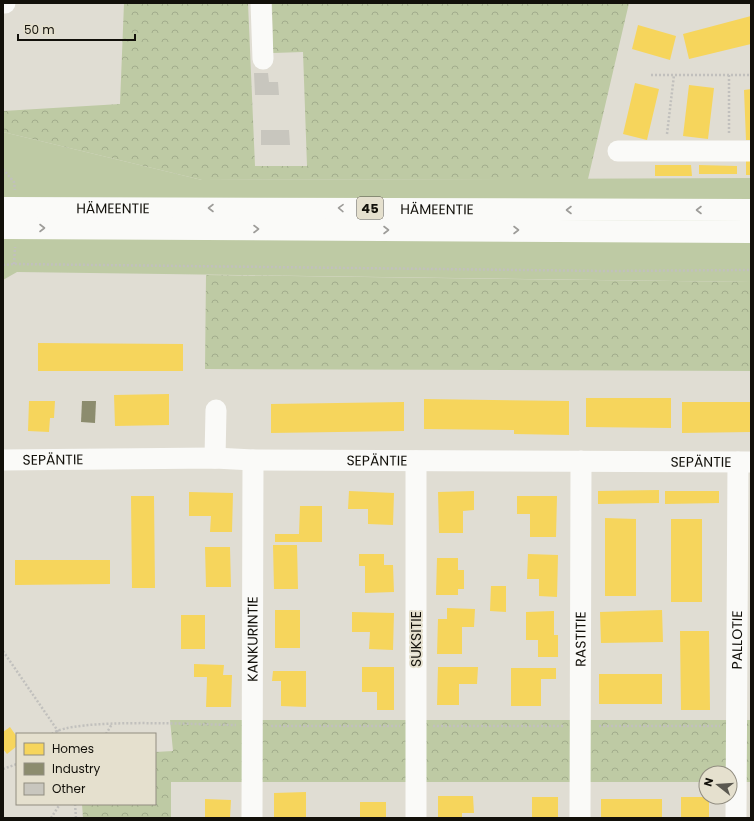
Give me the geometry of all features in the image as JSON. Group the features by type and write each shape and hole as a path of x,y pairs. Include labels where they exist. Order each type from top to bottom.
{"main road":[{"name":"HÄMEENTIE","path":"9,201 751,210"},
{"name":"HÄMEENTIE","path":"9,235 751,232"}],"street":[{"path":"261,3 263,59"},
{"path":"618,151 751,151"},
{"path":"215,458 216,410"},
{"name":"SEPÄNTIE","path":"3,460 215,458 253,460 745,462"},
{"name":"KANKURINTIE","path":"252,818 253,460"},
{"name":"SUKSITIE","path":"416,461 416,818"},
{"name":"RASTITIE","path":"580,818 581,461"},
{"name":"PALLOTIE","path":"736,818 737,726 745,462"}],"path":[{"path":"651,75 751,75"},
{"path":"666,151 674,75"},
{"path":"729,75 729,151"},
{"path":"3,169 14,182 9,201"},
{"path":"9,235 14,264"},
{"path":"3,265 751,270"},
{"path":"3,651 60,733"},
{"path":"53,733 58,729 90,724 253,726 737,726"},
{"path":"107,733 113,724"},
{"path":"3,769 16,764"},
{"path":"51,818 59,805"},
{"path":"75,805 76,818"}],"green space":[{"path":"124,3 248,3 255,166 307,166 303,52 273,53 272,3 629,3 588,179 202,180 3,132 3,111 120,104"},
{"path":"3,132 202,180 751,178 751,282 17,272 3,280"},
{"path":"206,275 751,282 751,371 205,369"},
{"path":"170,720 751,720 751,782 738,782 738,765 698,765 698,782 171,782 171,818 83,818 82,805 156,805 156,752 173,751"}],"building: Homes":[{"path":"751,16 751,44 689,59 683,34"},
{"path":"638,25 676,36 670,60 632,49"},
{"path":"635,83 659,89 647,140 623,134"},
{"path":"689,85 714,88 708,139 683,136"},
{"path":"751,89 751,140 746,140 744,90"},
{"path":"746,160 751,160 751,175 746,175"},
{"path":"655,165 691,165 692,176 655,176"},
{"path":"699,165 737,166 737,174 699,174"},
{"path":"38,343 183,344 183,371 38,371"},
{"path":"169,394 169,425 115,426 114,395"},
{"path":"586,398 671,398 671,428 586,427"},
{"path":"424,399 569,401 569,435 514,434 514,430 424,429"},
{"path":"29,401 55,401 54,418 50,418 49,432 28,431"},
{"path":"404,402 404,431 271,433 271,404"},
{"path":"682,402 751,402 751,432 682,433"},
{"path":"659,490 659,503 598,504 598,491"},
{"path":"349,491 394,493 393,525 368,524 368,509 348,509"},
{"path":"474,491 474,510 463,511 463,533 439,533 438,492"},
{"path":"665,491 719,491 719,503 665,504"},
{"path":"189,492 233,493 232,532 210,532 211,516 189,516"},
{"path":"131,496 154,496 155,588 132,588"},
{"path":"517,496 557,496 556,537 530,537 530,514 517,514"},
{"path":"300,506 322,506 322,542 275,542 275,534 299,534"},
{"path":"605,518 636,519 636,596 605,596"},
{"path":"671,519 702,519 702,602 671,602"},
{"path":"273,545 297,545 298,589 274,589"},
{"path":"205,547 230,547 231,587 206,587"},
{"path":"359,554 384,554 384,565 393,565 394,592 365,593 365,566 359,566"},
{"path":"528,554 558,555 557,597 539,596 539,579 527,579"},
{"path":"437,558 458,558 458,570 464,570 464,589 458,589 458,595 436,595"},
{"path":"15,560 110,560 110,584 15,585"},
{"path":"491,586 506,586 506,612 490,611"},
{"path":"447,608 475,609 474,627 462,627 462,654 437,654 438,619 447,619"},
{"path":"275,610 300,610 300,648 275,648"},
{"path":"662,610 663,642 601,643 600,612"},
{"path":"554,611 554,635 558,635 558,657 538,657 538,640 526,640 526,612"},
{"path":"352,612 394,613 393,650 369,649 370,632 352,632"},
{"path":"181,615 205,615 205,649 181,649"},
{"path":"680,631 709,631 710,710 681,710"},
{"path":"194,664 224,665 223,675 232,675 231,707 206,707 207,677 194,677"},
{"path":"362,667 394,667 394,710 377,710 377,692 362,692"},
{"path":"438,667 478,667 477,684 459,684 459,705 437,705"},
{"path":"511,668 556,668 556,679 541,679 541,706 511,706"},
{"path":"273,671 306,671 306,707 281,706 281,681 272,681"},
{"path":"599,674 662,674 662,704 599,704"},
{"path":"10,727 16,736 16,747 7,754 3,749 3,732"},
{"path":"306,792 306,818 274,818 274,793"},
{"path":"438,796 473,796 474,813 462,813 462,818 438,818"},
{"path":"532,797 558,797 558,818 532,818"},
{"path":"681,797 698,797 698,805 709,805 709,818 681,818"},
{"path":"205,799 231,800 230,818 205,818"},
{"path":"601,799 662,799 662,818 601,818"},
{"path":"360,802 386,802 386,818 360,818"}],"building: Industry":[{"path":"82,401 96,401 95,423 81,422"}],"building: Other":[{"path":"254,73 268,73 269,82 278,82 279,95 255,95"},
{"path":"261,130 289,130 290,145 261,145"}]}
